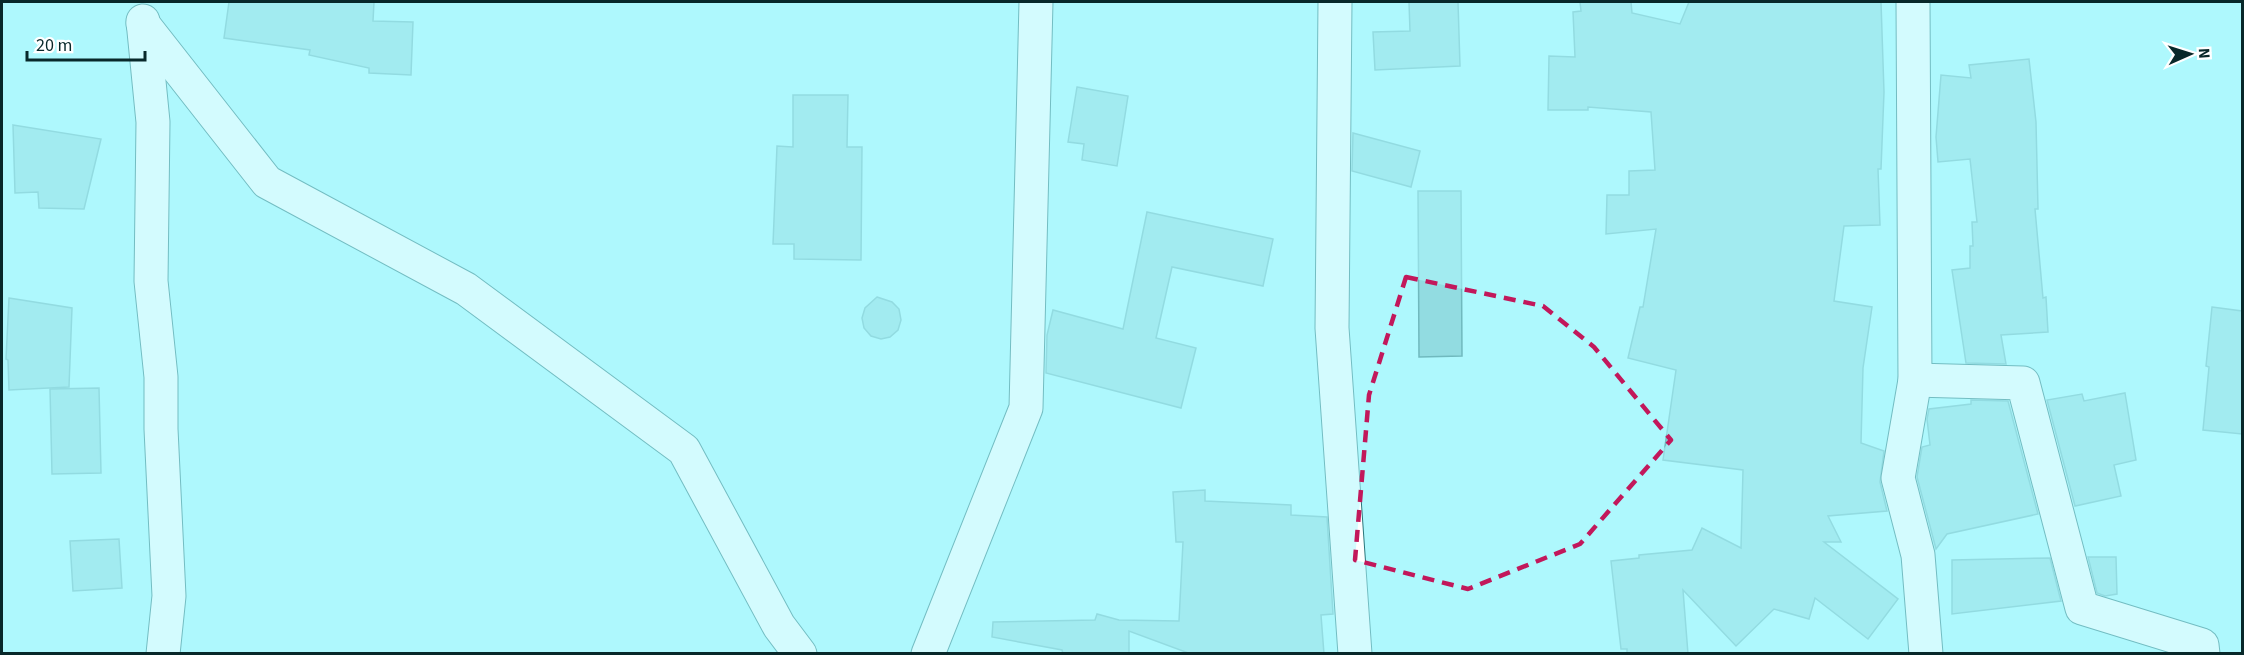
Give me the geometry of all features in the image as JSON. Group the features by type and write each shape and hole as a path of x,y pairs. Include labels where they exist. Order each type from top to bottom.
{"street":[{"path":"928,654 1026,408 1036,2"},
{"path":"1335,2 1332,328 1355,654"},
{"path":"1913,2 1915,380 1898,478 1918,555 1926,654"},
{"path":"143,13 153,122 151,281 161,377 161,429 169,596 163,654"},
{"path":"143,13 267,182 466,289 684,450 779,626 800,654"},
{"path":"1915,380 2023,383 2082,608 2202,645 2203,654"}],"highlighted area":[{"path":"1406,277 1543,306 1594,347 1671,440 1580,544 1468,589 1355,560 1369,395"}],"building":[{"path":"229,2 374,2 373,21 413,22 411,75 369,73 369,68 309,55 310,50 224,38"},
{"path":"1409,2 1458,2 1460,66 1375,70 1373,32 1410,31"},
{"path":"1580,2 1631,2 1632,13 1680,24 1689,2 1881,2 1884,92 1881,169 1878,169 1880,225 1844,226 1834,301 1872,307 1863,368 1861,443 1884,451 1880,482 1887,511 1828,516 1841,542 1824,542 1898,599 1868,639 1815,598 1809,619 1774,609 1736,646 1683,590 1688,654 1627,654 1627,649 1621,649 1611,561 1639,558 1639,555 1692,550 1702,528 1741,548 1743,470 1663,460 1676,370 1628,358 1640,307 1643,307 1656,229 1606,234 1607,195 1629,195 1629,171 1655,170 1651,112 1588,107 1588,110 1548,110 1549,56 1575,57 1573,12 1581,11"},
{"path":"2029,59 2036,122 2038,209 2035,209 2048,332 2001,335 2006,364 1966,363 1952,270 1970,268 1970,246 1973,246 1972,222 1977,222 1970,159 1938,162 1936,137 1941,75 1971,78 1969,65"},
{"path":"1077,87 1128,96 1117,166 1082,160 1084,144 1068,142"},
{"path":"793,95 848,95 847,147 862,147 861,260 794,259 794,244 773,244 777,146 793,147"},
{"path":"13,125 101,139 84,209 39,208 38,192 15,193"},
{"path":"1353,133 1420,151 1411,187 1352,171"},
{"path":"1418,191 1461,191 1462,356 1419,357"},
{"path":"1147,212 1273,239 1263,286 1172,267 1156,338 1196,348 1181,408 1046,373 1047,335 1053,310 1123,329"},
{"path":"877,297 892,302 899,309 901,320 898,330 890,337 881,339 871,336 864,328 862,318 865,308"},
{"path":"9,298 72,308 69,387 9,390 8,360 6,359"},
{"path":"2212,307 2242,311 2242,434 2203,430"},
{"path":"99,388 101,473 52,474 50,389"},
{"path":"2125,393 2136,460 2114,465 2121,496 2075,506 2047,400 2082,394 2084,401"},
{"path":"1971,400 2008,401 2038,514 1947,534 1936,549 1917,477 1922,447 1930,445 1927,419 1929,409 1971,404"},
{"path":"1205,490 1205,501 1291,505 1291,515 1327,517 1333,614 1321,615 1324,654 1191,654 1129,631 1129,654 1063,654 1062,650 992,637 993,622 1095,620 1097,614 1119,620 1179,621 1183,542 1176,542 1173,492"},
{"path":"119,539 122,588 73,591 70,541"},
{"path":"2088,557 2116,557 2117,594 2105,596 2097,593"},
{"path":"2050,558 2061,601 1952,614 1952,560"}]}
